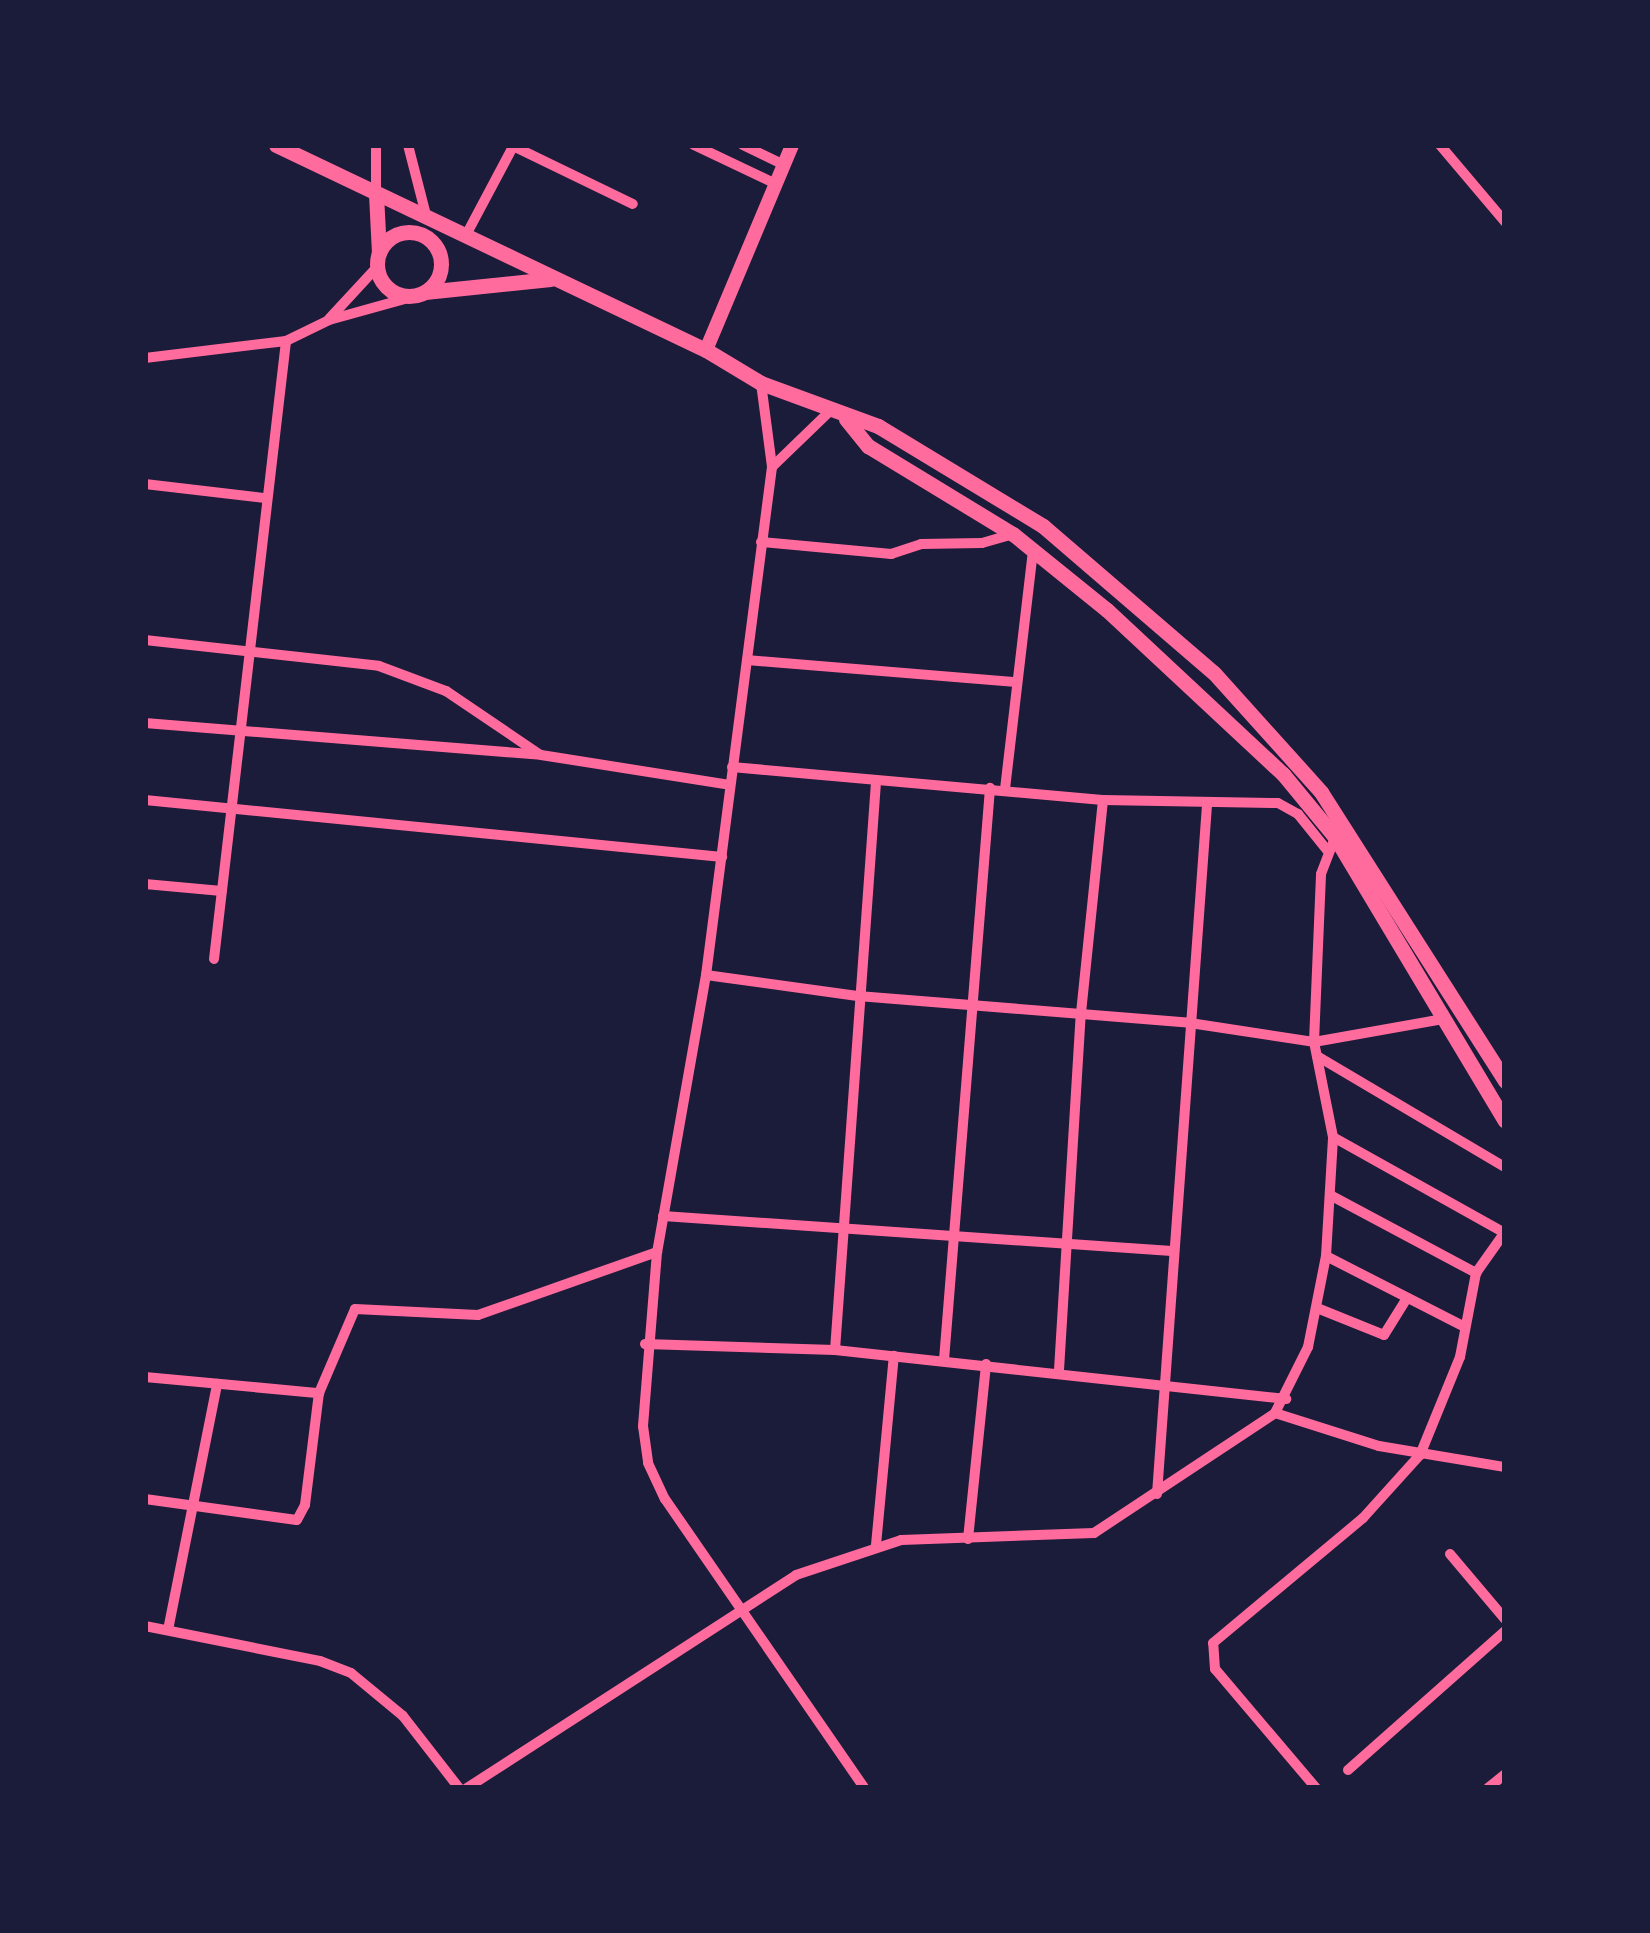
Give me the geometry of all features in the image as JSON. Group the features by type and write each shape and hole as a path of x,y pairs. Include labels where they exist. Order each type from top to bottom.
{"main road":[{"path":"276,145 706,350 762,383 846,419 878,426 1014,505 1172,635 1268,731 1339,816 1505,1081"},
{"path":"706,350 792,145"},
{"path":"376,194 378,260 386,286 420,294 550,278"},
{"path":"378,260 404,232 428,220"},
{"path":"420,294 439,275 428,220"},
{"path":"404,232 434,244"},
{"path":"846,419 868,446 1032,549 1158,655 1283,774 1505,1121"},
{"path":"1158,655 1172,635"}],"street":[{"path":"376,145 376,194"},
{"path":"408,145 428,220"},
{"path":"465,238 513,145 632,204"},
{"path":"694,145 774,183"},
{"path":"743,145 782,164"},
{"path":"1440,145 1505,222"},
{"path":"329,320 378,260"},
{"path":"145,358 286,341 329,320 420,294"},
{"path":"214,959 247,648 286,341"},
{"path":"762,383 772,467 706,975 657,1252 641,1395 648,1464 664,1499 864,1788"},
{"path":"772,467 829,412"},
{"path":"145,484 265,498"},
{"path":"761,542 891,554 922,544 982,543 1013,534"},
{"path":"1005,789 1013,682 1032,549"},
{"path":"145,640 352,660 428,684 540,755"},
{"path":"747,660 1013,682"},
{"path":"145,723 540,755 730,785"},
{"path":"466,1788 796,1575 876,1545 1077,1538 1157,1494 1276,1413 1286,1399 1316,1308 1326,1256 1332,1137 1314,1042 1331,844 1285,804 1103,800 732,766"},
{"path":"835,1350 876,782"},
{"path":"944,1360 990,788"},
{"path":"145,800 722,857"},
{"path":"1059,1370 1082,1013 1103,800"},
{"path":"1157,1494 1207,805"},
{"path":"145,884 222,891"},
{"path":"706,975 858,996 1190,1022 1314,1042 1443,1019"},
{"path":"1317,1056 1505,1167"},
{"path":"1316,1788 1215,1669 1214,1643 1363,1518 1420,1455 1448,1396 1476,1273 1505,1232 1332,1137"},
{"path":"1330,1195 1476,1273"},
{"path":"663,1216 1172,1251"},
{"path":"145,1498 297,1520 319,1394 355,1309 478,1315 657,1252"},
{"path":"1326,1256 1465,1326"},
{"path":"1316,1308 1384,1335 1407,1298"},
{"path":"645,1344 835,1350 1059,1370 1286,1399"},
{"path":"876,1545 894,1356"},
{"path":"968,1539 986,1364"},
{"path":"145,1377 319,1394"},
{"path":"168,1630 217,1384"},
{"path":"1276,1413 1420,1455 1505,1467"},
{"path":"1450,1554 1505,1620"},
{"path":"145,1626 351,1673 403,1716 458,1788"},
{"path":"1348,1770 1505,1631"},
{"path":"1488,1788 1505,1774"}]}
